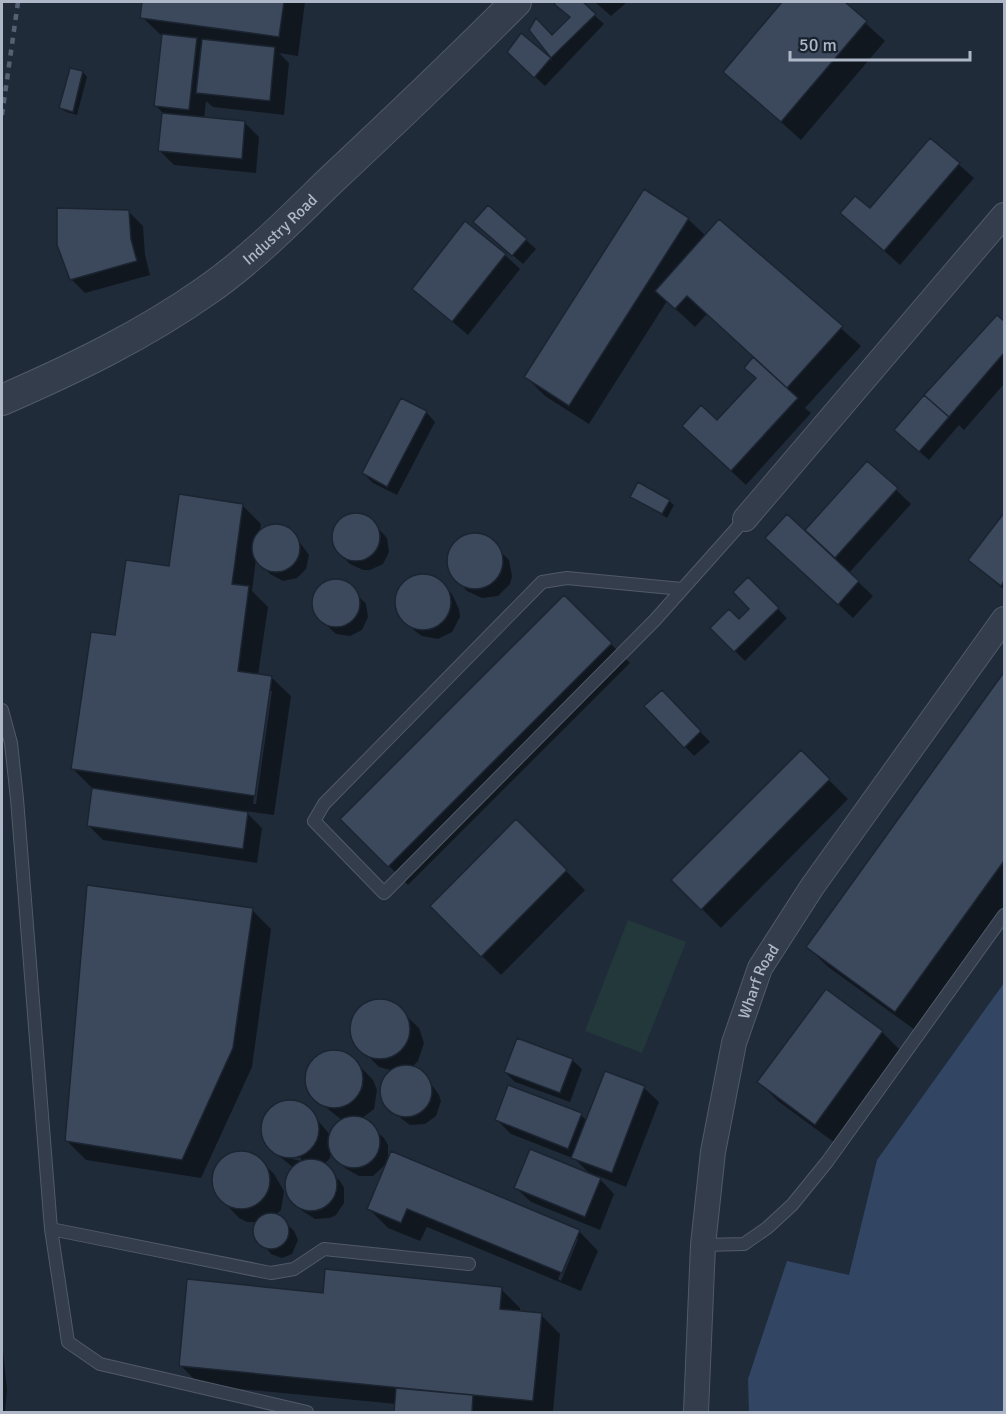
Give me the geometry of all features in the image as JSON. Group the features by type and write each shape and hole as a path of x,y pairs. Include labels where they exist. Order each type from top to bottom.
{"street":[{"name":"Industry Road","path":"2,400 95,358 159,322 208,290 262,246 441,77 516,2"},
{"path":"745,519 1005,215"},
{"name":"Wharf Road","path":"696,1413 703,1245 713,1152 734,1043 760,968 812,887 1005,619"}],"lane":[{"path":"682,589 567,578 542,582 324,804 314,821 384,893 614,662 682,589 745,519"},
{"path":"2,710 11,743 23,855 51,1229 68,1342 100,1364 308,1413"},
{"path":"703,1245 744,1244 767,1228 792,1205 827,1162 1005,915"},
{"path":"51,1229 271,1273 294,1269 324,1249 469,1264"}],"green space":[{"path":"628,920 686,942 642,1053 585,1031"}],"water":[{"path":"1004,983 1004,1412 749,1412 748,1379 787,1261 849,1275 877,1160"}],"building":[{"path":"142,2 284,2 279,37 140,18"},
{"path":"556,2 583,2 596,14 551,58 529,30 536,18 552,35 570,17 554,4"},
{"path":"782,2 845,2 867,21 781,122 723,72"},
{"path":"521,33 551,58 534,78 507,52"},
{"path":"162,34 197,38 189,110 154,106"},
{"path":"202,39 275,47 270,101 196,93"},
{"path":"70,68 83,71 73,112 59,108"},
{"path":"162,113 245,121 242,159 158,151"},
{"path":"930,138 960,163 884,251 840,213 855,196 870,208"},
{"path":"644,189 689,218 569,406 524,377"},
{"path":"488,205 527,239 512,256 473,222"},
{"path":"57,208 129,210 131,239 137,261 70,280 57,245"},
{"path":"719,219 843,326 787,388 687,296 675,309 655,291"},
{"path":"465,221 506,254 452,322 412,289"},
{"path":"997,315 1004,321 1004,353 949,417 924,395"},
{"path":"753,357 798,398 731,471 682,426 701,405 717,420 756,378 744,368"},
{"path":"924,395 949,417 919,452 894,430"},
{"path":"401,398 427,411 387,487 362,473"},
{"path":"867,461 898,488 835,558 805,530"},
{"path":"638,482 670,500 662,514 630,497"},
{"path":"179,494 243,504 232,584 249,586 238,671 272,676 255,796 71,769 91,632 115,635 126,560 169,566"},
{"path":"351,513 361,513 373,520 380,532 380,542 373,554 361,561 351,561 336,550 332,542 332,532 343,517"},
{"path":"1004,513 1004,581 1001,586 968,560"},
{"path":"787,514 859,581 838,605 765,538"},
{"path":"271,524 281,524 293,531 300,543 300,553 293,565 281,572 271,572 256,561 252,553 252,543 263,528"},
{"path":"475,533 486,535 495,541 501,550 503,561 501,572 495,581 486,587 475,589 464,587 455,581 449,572 447,561 449,550 455,541 464,535"},
{"path":"423,574 434,576 443,582 449,591 451,602 449,613 443,622 434,628 423,630 412,628 403,622 397,613 395,602 397,591 403,582 412,576"},
{"path":"748,577 779,608 734,652 710,628 729,609 739,619 749,609 733,592"},
{"path":"331,579 341,579 353,586 360,598 360,608 353,620 341,627 331,627 316,616 312,608 312,598 323,583"},
{"path":"564,595 612,643 388,867 340,819"},
{"path":"1004,672 1004,861 895,1012 806,947"},
{"path":"662,690 701,731 684,748 644,706"},
{"path":"801,750 830,779 701,910 671,880"},
{"path":"92,788 248,812 243,849 87,826"},
{"path":"516,819 567,870 481,957 430,906"},
{"path":"87,885 253,908 233,1048 182,1160 65,1141"},
{"path":"826,989 883,1031 815,1125 757,1082"},
{"path":"380,999 401,1008 410,1029 401,1050 380,1059 359,1050 350,1029 359,1008"},
{"path":"517,1038 573,1059 560,1093 504,1072"},
{"path":"334,1050 345,1052 358,1063 363,1079 361,1090 350,1103 334,1108 323,1106 310,1095 305,1079 307,1068 318,1055"},
{"path":"406,1065 416,1067 424,1073 430,1081 432,1091 430,1101 424,1109 416,1115 406,1117 396,1115 388,1109 382,1101 380,1091 382,1081 388,1073 396,1067"},
{"path":"605,1071 645,1086 612,1173 571,1158"},
{"path":"508,1085 582,1113 568,1149 495,1120"},
{"path":"284,1100 296,1100 311,1108 319,1123 319,1135 311,1150 296,1158 284,1158 269,1150 261,1135 261,1123 269,1108"},
{"path":"354,1116 364,1118 372,1124 378,1132 380,1142 378,1152 372,1160 364,1166 354,1168 344,1166 336,1160 330,1152 328,1142 330,1132 336,1124 344,1118"},
{"path":"530,1149 601,1178 585,1217 514,1188"},
{"path":"235,1151 247,1151 262,1159 270,1174 270,1186 262,1201 247,1209 235,1209 220,1201 212,1186 212,1174 220,1159"},
{"path":"391,1151 580,1230 562,1273 407,1209 401,1223 367,1209"},
{"path":"311,1159 321,1161 329,1167 335,1175 337,1185 335,1195 329,1203 321,1209 311,1211 301,1209 293,1203 287,1195 285,1185 287,1175 293,1167 301,1161"},
{"path":"271,1213 284,1218 289,1231 284,1244 271,1249 258,1244 253,1231 258,1218"},
{"path":"325,1269 502,1287 500,1309 542,1313 533,1401 179,1366 187,1279 323,1293"},
{"path":"396,1388 473,1395 472,1412 394,1412"}],"railway":[{"path":"2,115 18,2"}]}
